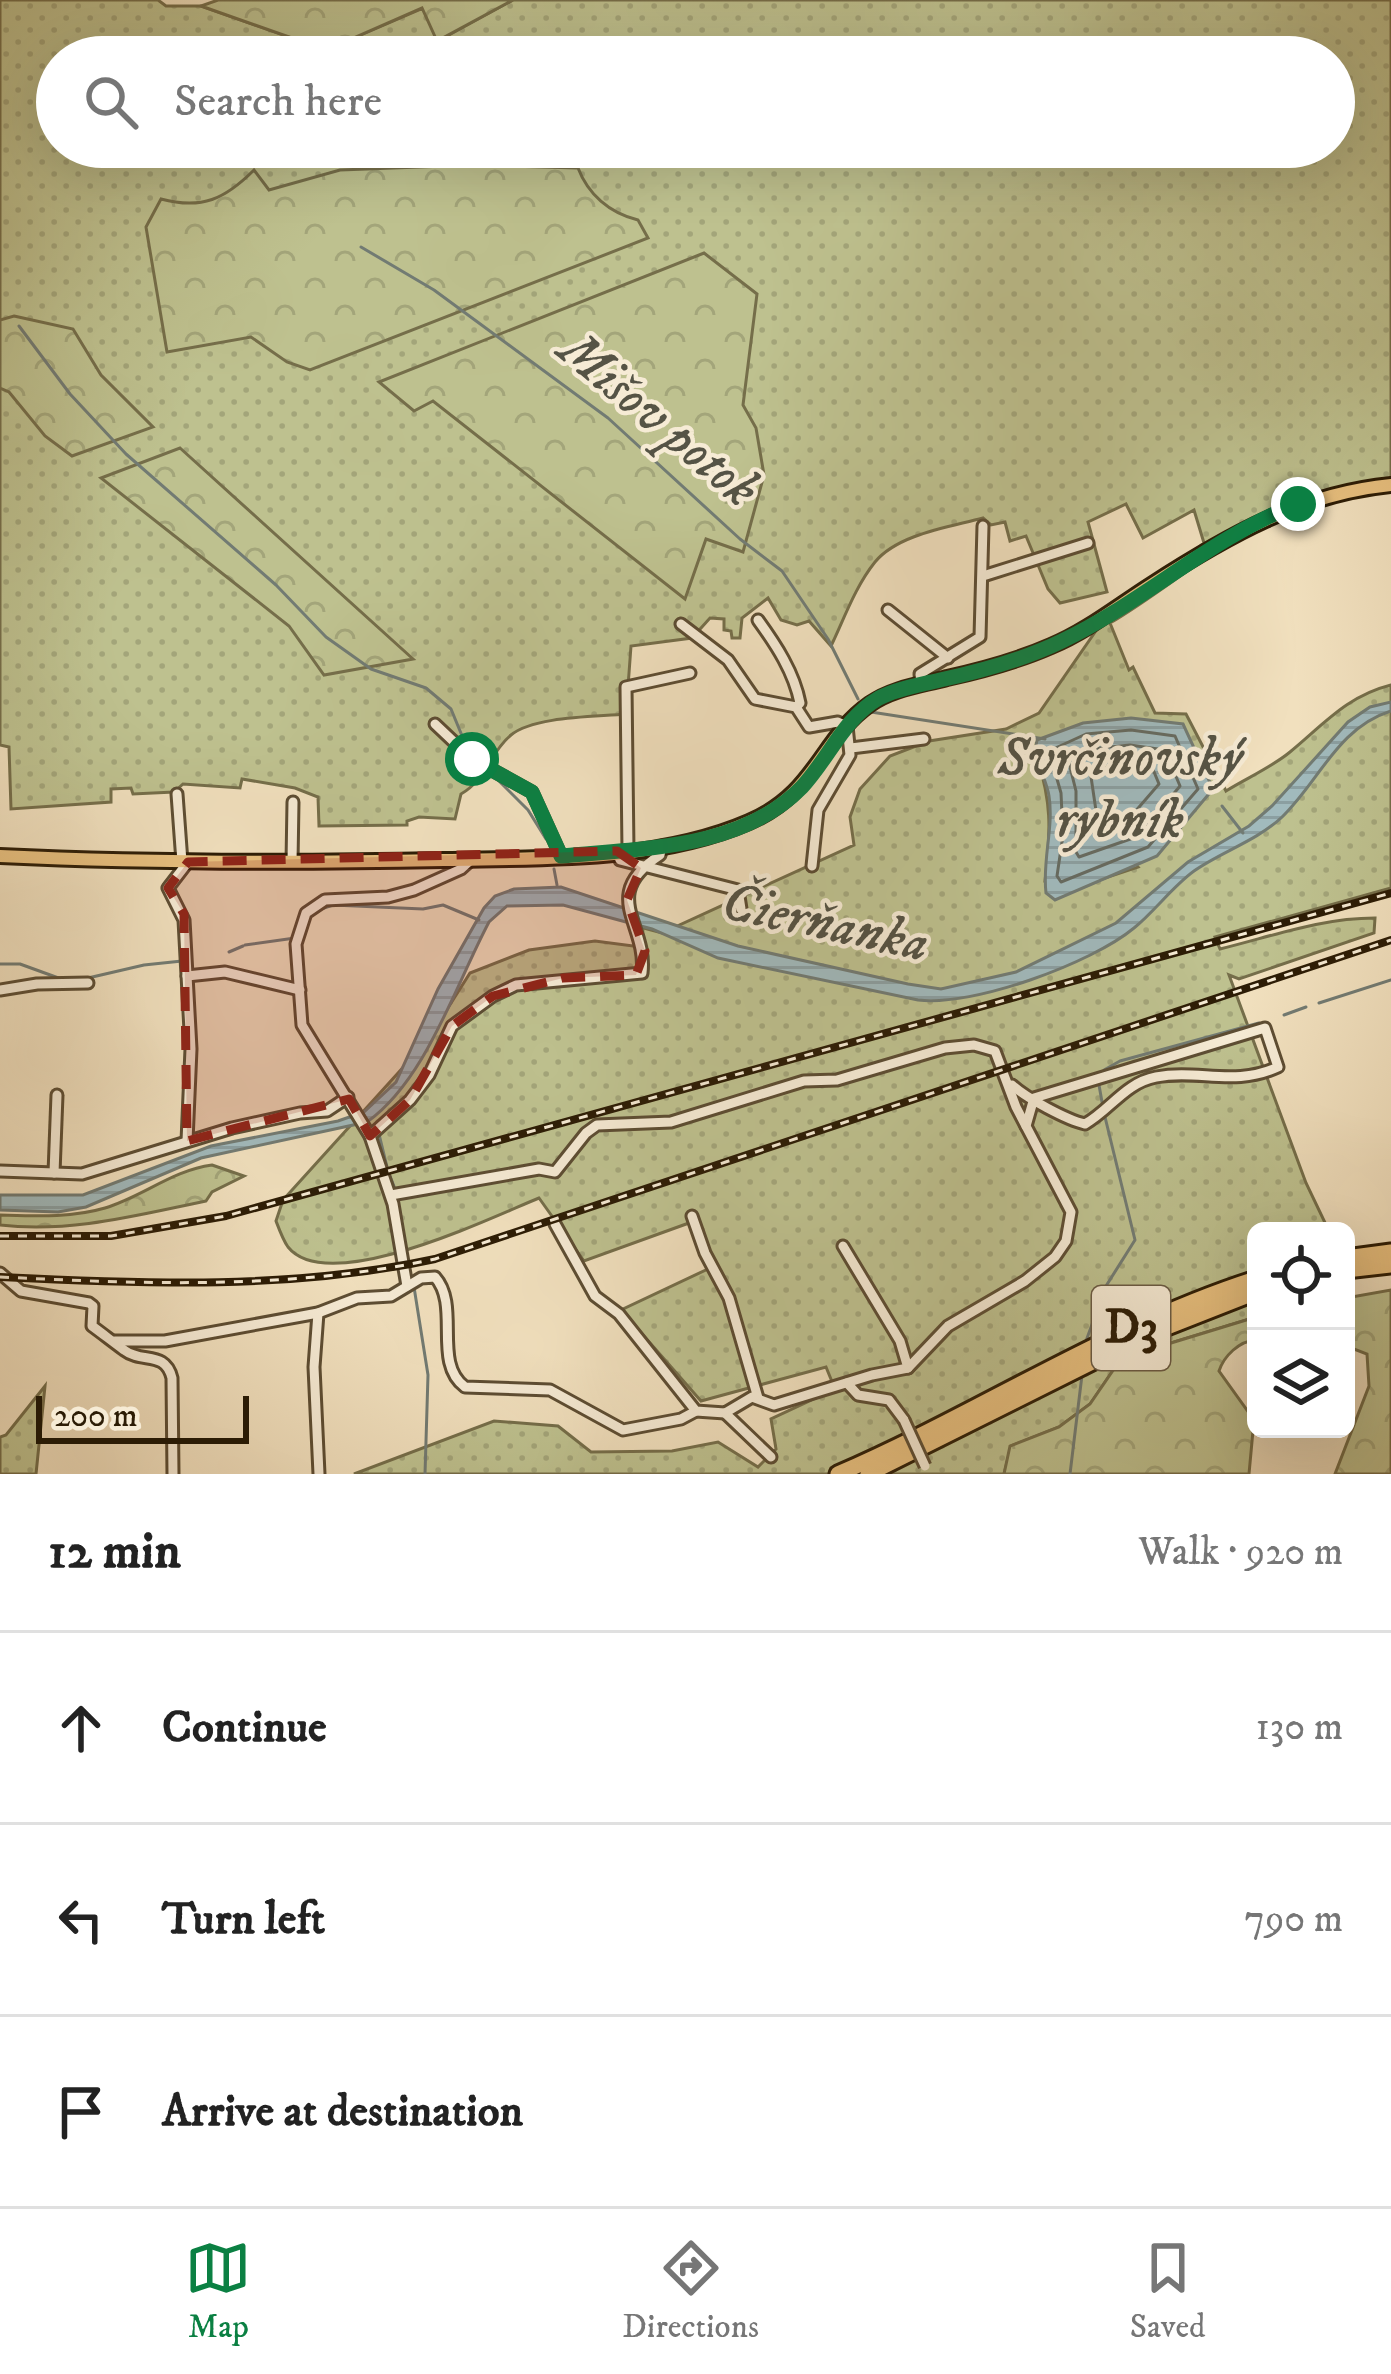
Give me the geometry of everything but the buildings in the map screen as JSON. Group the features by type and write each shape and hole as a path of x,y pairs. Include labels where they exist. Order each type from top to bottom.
{"highway":[{"path":"1355,1257 1391,1252"},
{"path":"1355,1269 1391,1265"},
{"name":"D3","path":"868,1474 1138,1324 1247,1282"},
{"name":"D3","path":"838,1474 1144,1336 1247,1296"}],"main road":[{"path":"0,856 185,862 471,860 622,851 724,832 779,806 810,777 847,726 880,698 1010,662 1061,642 1231,535 1288,508 1391,484"}],"street":[{"path":"920,685 920,674 980,637 983,526"},
{"path":"982,576 1088,542"},
{"path":"888,610 949,658"},
{"path":"758,620 779,650 797,690 800,703 796,707"},
{"path":"681,624 728,660 755,699 796,707 809,728 838,722 847,726 851,748 818,810 812,866"},
{"path":"690,673 626,687 620,860 738,890 741,909"},
{"path":"435,724 472,759 532,792 561,856"},
{"path":"851,748 924,739"},
{"path":"177,794 185,862 167,888 184,920 191,1048 187,1141"},
{"path":"292,862 293,802"},
{"path":"370,1136 410,1100 429,1075 452,1026 473,1010 516,985 642,973 645,951 635,936 627,900 641,868 660,855 662,846"},
{"path":"407,1286 391,1195 370,1136 302,1025 296,944 305,913 314,907 339,897 388,897 414,890 471,860"},
{"path":"187,976 225,972 300,990"},
{"path":"0,989 88,983"},
{"path":"1009,1082 1024,1095 1085,1124 1137,1083 1177,1075 1234,1080 1278,1067 1278,1059 1265,1028 1034,1098"},
{"path":"115,1341 165,1341 318,1313 357,1298 392,1296 429,1277 441,1283 450,1362 455,1379 465,1387 550,1390 623,1430 681,1419 696,1411 725,1413 752,1397 774,1405 908,1368 948,1326 1025,1281 1055,1257 1066,1241 1071,1212 1026,1126 1000,1058 989,1047 945,1048 837,1080 804,1081 671,1122 597,1125 555,1172 539,1169 391,1195"},
{"path":"54,1173 57,1095"},
{"path":"1026,1126 1034,1098"},
{"path":"0,1171 82,1174 273,1118 327,1111 349,1100"},
{"path":"692,1216 729,1298 758,1398"},
{"path":"555,1224 595,1296 620,1314 696,1411"},
{"path":"843,1246 900,1341 908,1368"},
{"path":"0,1273 21,1291 89,1303 92,1326 125,1351 162,1360 170,1370 173,1474"},
{"path":"318,1313 314,1367 319,1474"},
{"path":"847,1383 857,1395 889,1400 904,1420 927,1470"},
{"path":"725,1413 771,1457"}],"highlighted area":[{"path":"617,851 641,868 627,900 645,951 636,975 563,978 493,996 452,1026 410,1100 370,1136 349,1099 187,1141 184,914 168,888 188,862"}],"green space":[{"path":"0,0 158,0 166,6 201,6 286,36 36,36 36,168 1355,168 1355,36 447,36 513,0 1391,0 1391,490 1309,505 1256,527 1110,623 1129,670 1133,667 1155,713 1186,714 1226,791 1283,757 1349,704 1391,685 1391,888 1215,937 1220,949 1316,924 1375,918 1374,933 1239,979 1229,975 1325,1222 1247,1222 1247,1320 1171,1343 1114,1369 1090,1404 1059,1427 1011,1446 1004,1474 354,1474 494,1421 558,1426 591,1452 672,1451 718,1442 758,1467 776,1449 771,1419 835,1389 826,1367 701,1401 621,1310 710,1268 689,1223 584,1261 539,1198 410,1249 337,1263 308,1260 288,1247 276,1221 283,1200 427,1041 470,973 529,950 595,941 633,946 642,942 636,926 662,933 854,845 850,817 860,789 890,756 929,741 1006,729 1039,713 1100,625 1204,543 1194,510 1143,538 1126,504 1088,522 1107,592 1060,603 1048,589 1026,536 1010,541 1005,522 991,525 983,518 925,533 885,552 862,582 831,646 809,621 797,625 781,620 768,598 742,618 740,638 724,630 724,619 710,618 692,638 631,646 626,714 550,721 511,735 461,794 455,819 419,817 407,825 319,826 318,797 242,779 240,788 183,784 174,792 133,794 131,788 111,789 111,802 11,809 9,747 0,745","holes":["1035,752 1138,867 1099,880 1045,881 1049,815"]},
{"path":"218,0 513,0 446,36 435,36 422,8 358,36 286,36 201,6"},
{"path":"423,8 436,36 358,36"},
{"path":"578,168 594,194 618,213 638,220 648,238 310,370 287,362 251,337 167,352 146,227 161,199 212,200 254,170 269,190 340,170"},
{"path":"704,253 757,294 743,405 756,428 764,475 743,552 706,539 685,599 433,401 414,411 379,382"},
{"path":"14,316 73,329 101,375 153,427 72,456 45,436 9,392 0,388 0,320"},
{"path":"180,448 413,659 324,675 289,626 101,478"},
{"path":"212,1165 244,1176 212,1192 206,1201 155,1212 79,1225 0,1225 0,1215 66,1215 105,1208 184,1172"},
{"path":"1391,1290 1391,1474 1335,1474 1349,1438 1355,1438 1355,1422 1369,1386 1367,1354 1355,1349 1355,1296"},
{"path":"1247,1320 1247,1342 1233,1350 1219,1371 1247,1410 1247,1438 1252,1438 1249,1474 1004,1474 1010,1446 1059,1427 1090,1404 1114,1369 1171,1343"},
{"path":"45,1386 36,1474 0,1474 0,1437"}],"water":[{"path":"1391,702 1391,711 1372,719 1342,743 1271,826 1194,871 1115,941 1031,980 969,997 918,1000 718,958 652,929 563,905 507,906 489,922 423,1057 388,1104 367,1122 201,1158 86,1207 58,1212 0,1210 0,1195 83,1195 211,1146 364,1112 396,1082 438,989 484,908 495,896 514,889 561,887 738,946 941,989 1016,972 1116,923 1188,862 1249,826 1348,722 1370,707"},
{"name":"Svrčinovský rybník","path":"1131,718 1183,724 1213,789 1157,856 1055,900 1046,893 1050,808 1036,754 1037,740 1083,723"}],"waterway":[{"name":"Mišov potok","path":"361,247 434,290 608,418 740,539 782,571 828,639 858,699"},
{"path":"19,326 70,394 126,454 276,585 326,637 371,669 426,688 451,709 465,743"},
{"name":"Mišov potok","path":"871,712 1045,739"},
{"path":"495,777 528,810 546,839"},
{"name":"Mišov potok","path":"1222,806 1243,833"},
{"path":"554,869 557,885"},
{"path":"318,910 333,905 423,909 443,905 479,920"},
{"path":"245,945 295,938"},
{"path":"229,952 243,946"},
{"path":"88,978 182,961"},
{"path":"0,964 20,964 64,980"},
{"path":"1319,1003 1391,980"},
{"path":"1284,1015 1306,1007"},
{"path":"1104,1070 1120,1061 1259,1023"},
{"path":"1099,1085 1102,1102"},
{"path":"1086,1341 1106,1286 1135,1240 1105,1117"},
{"path":"379,1134 387,1167"},
{"path":"390,1176 395,1189"},
{"path":"414,1287 428,1375 425,1474"},
{"path":"1070,1474 1082,1375"}],"railway":[{"path":"0,1236 111,1236 226,1216 1391,893"},
{"path":"0,1277 164,1283 273,1280 435,1259 1391,940"}],"route":[{"path":"472,759 532,792 561,856 662,846 724,832 768,813 795,793 852,719 875,700 1010,662 1061,642 1231,535 1298,504"}],"water label":[{"name":"Čierňanka","path":"825,924"}]}
